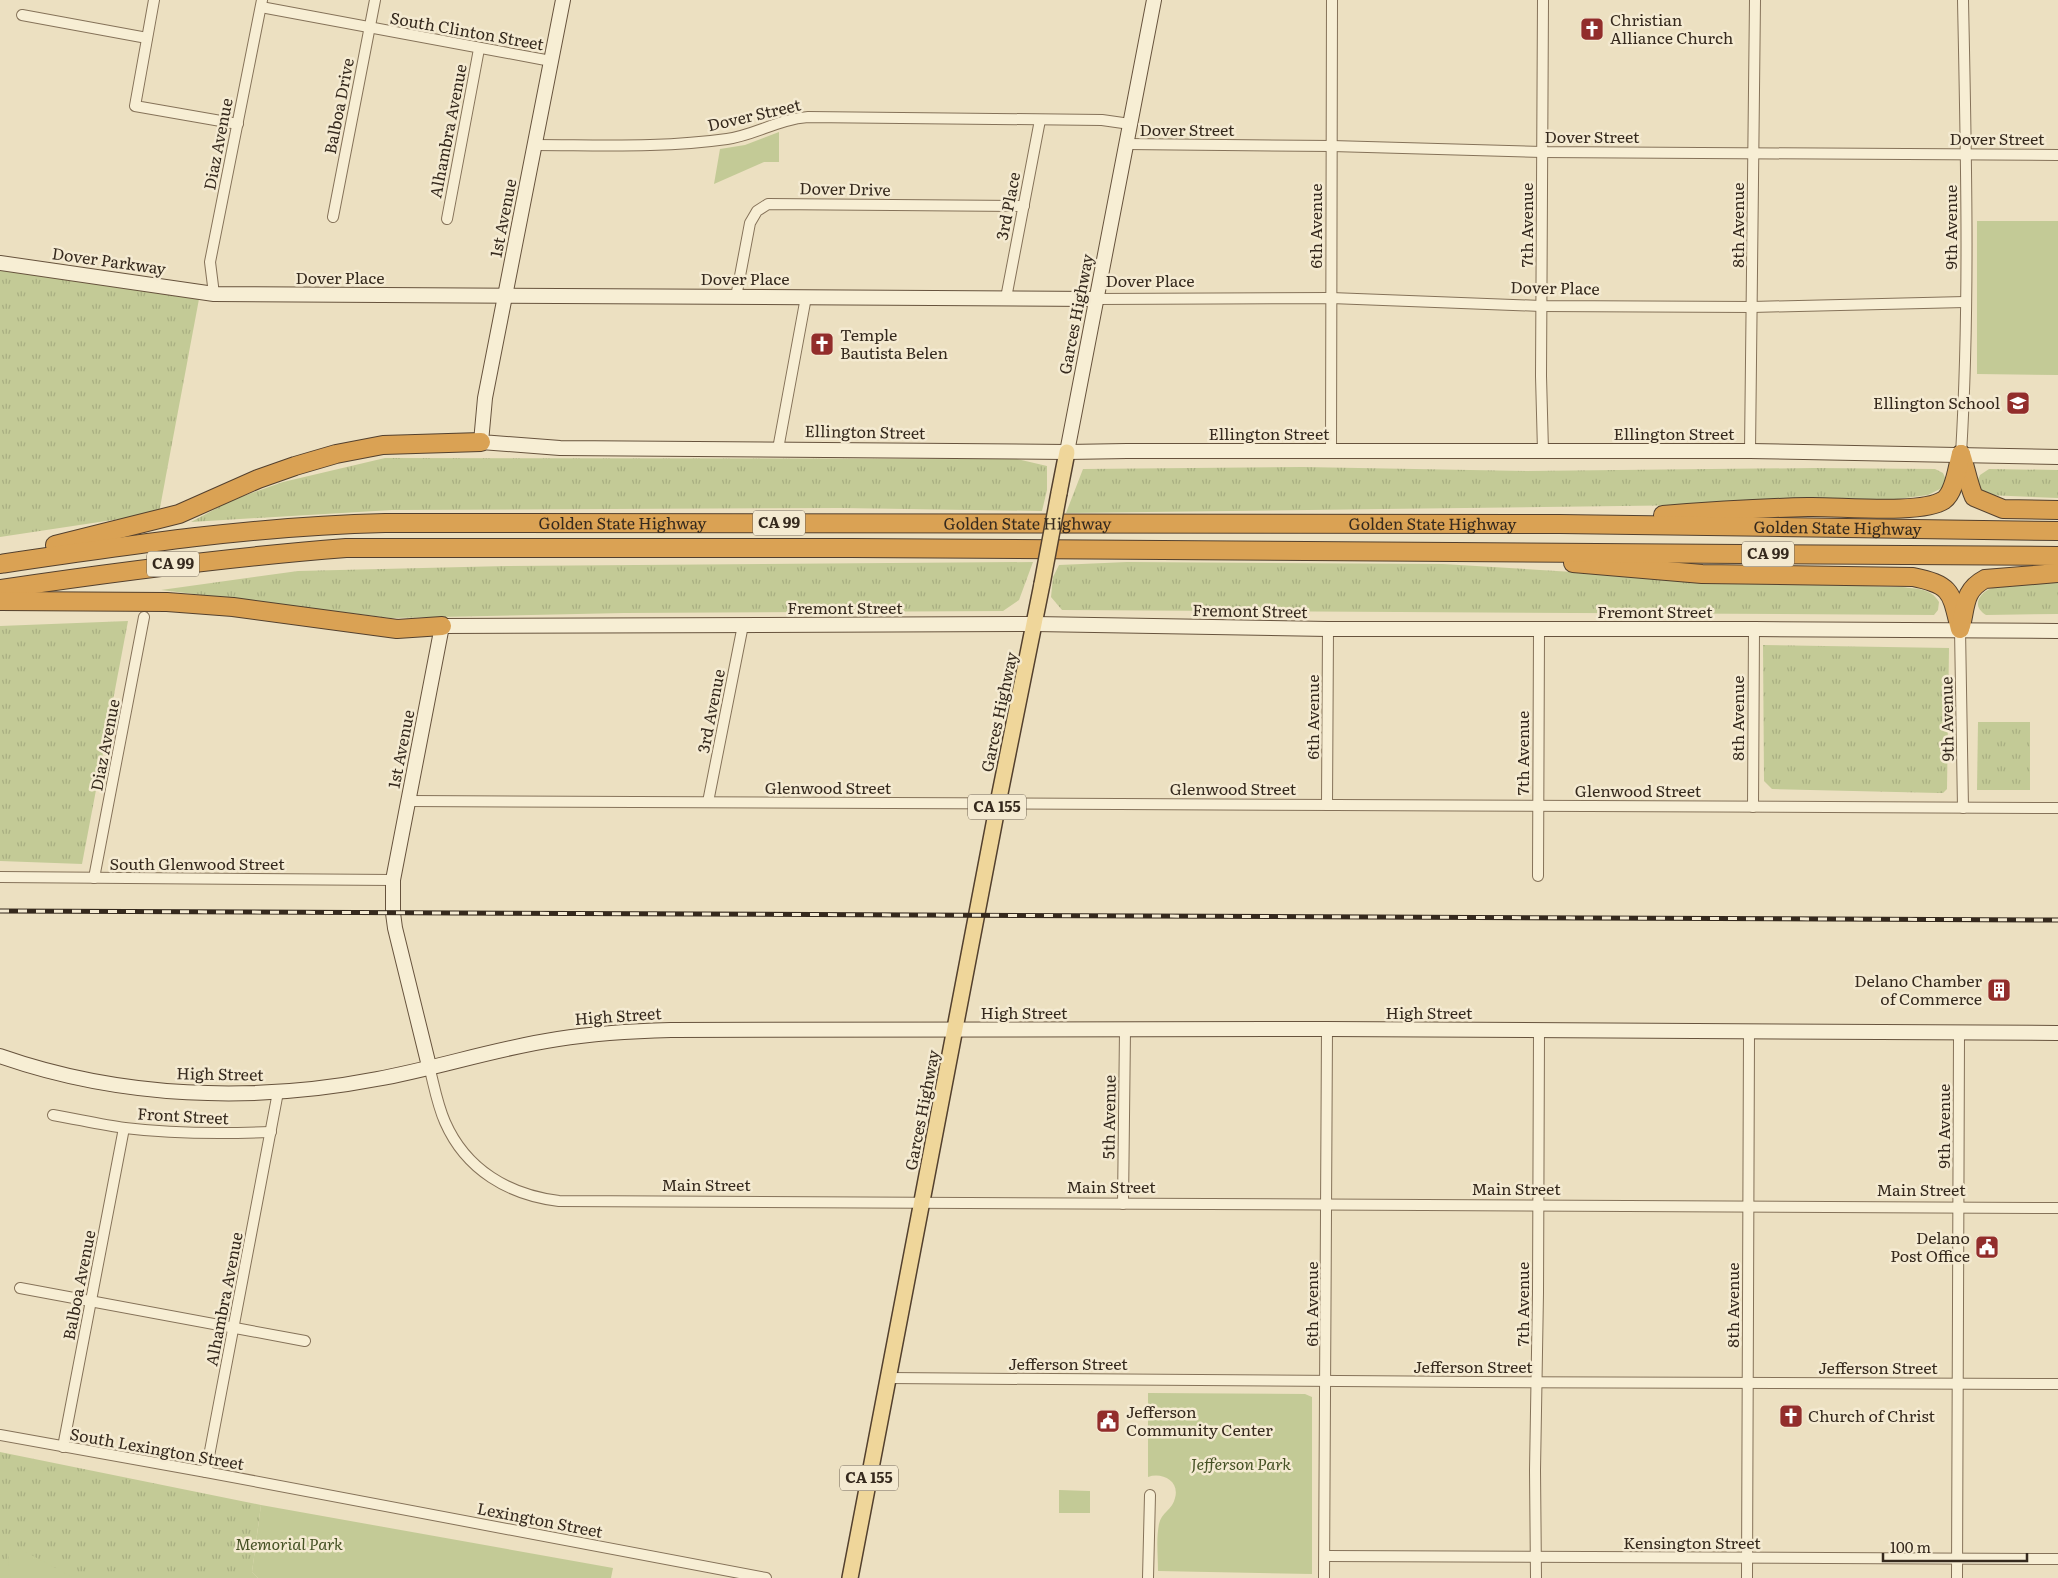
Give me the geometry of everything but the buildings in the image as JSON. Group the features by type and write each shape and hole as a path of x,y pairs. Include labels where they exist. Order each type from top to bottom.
{"highway":[{"path":"0,559 179,514 258,479 336,454 383,445 481,442"},
{"path":"1961,454 1968,474 1969,486 1974,497 2003,509 2058,510"},
{"path":"1560,524 1716,511 1810,506 1898,508 1925,506 1944,500 1951,493 1961,454"},
{"name":"Golden State Highway","path":"0,564 141,543 244,531 301,526 385,523 1560,524 2058,530"},
{"name":"Golden State Highway","path":"0,589 188,562 346,548 852,548 2058,556"},
{"path":"1478,552 1702,574 1913,577 1938,583 1949,591 1960,629"},
{"path":"1960,629 1971,588 1978,583 1985,579 2058,573"},
{"path":"0,601 88,600 167,602 233,607 397,629 442,626"}],"main road":[{"name":"Garces Highway","path":"850,1578 1067,452"}],"street":[{"path":"154,0 135,106 238,124"},
{"name":"Balboa Drive","path":"333,217 375,0"},
{"name":"1st Avenue","path":"481,442 485,398 563,0"},
{"name":"Garces Highway","path":"1067,452 1154,0"},
{"name":"6th Avenue","path":"1331,451 1332,0"},
{"name":"7th Avenue","path":"1542,0 1541,306 1543,451"},
{"name":"8th Avenue","path":"1750,451 1755,0"},
{"name":"9th Avenue","path":"1961,454 1966,377 1966,154 1963,0"},
{"name":"South Clinton Street","path":"261,4 369,28 551,61"},
{"name":"Diaz Avenue","path":"214,294 210,262 261,4"},
{"path":"22,15 147,38"},
{"name":"Alhambra Avenue","path":"446,219 479,49"},
{"name":"Dover Street","path":"535,145 664,146 695,143 738,137 758,132 783,121 808,117 1102,120 1130,124"},
{"name":"3rd Place","path":"1006,298 1040,120"},
{"name":"Dover Street","path":"1126,144 1332,146 1542,152 2058,154"},
{"name":"Dover Drive","path":"736,297 750,223 757,210 768,204 1024,206"},
{"name":"Dover Parkway","path":"0,263 214,294"},
{"name":"Dover Place","path":"214,294 1096,299 1331,298 1541,306 1752,307 1965,302"},
{"path":"778,449 806,297"},
{"name":"Ellington Street","path":"481,442 560,448 1067,452 1750,451 2058,457"},
{"name":"Diaz Avenue","path":"94,878 144,617"},
{"name":"Fremont Street","path":"442,626 560,624 743,626 1035,624 1328,630 1754,628 2058,631"},
{"name":"1st Avenue","path":"393,880 442,626"},
{"name":"3rd Avenue","path":"708,802 743,626"},
{"name":"8th Avenue","path":"1753,807 1754,628"},
{"name":"9th Avenue","path":"1960,629 1963,808"},
{"name":"6th Avenue","path":"1327,805 1328,630"},
{"name":"7th Avenue","path":"1538,876 1539,630"},
{"name":"Glenwood Street","path":"408,801 2058,808"},
{"name":"South Glenwood Street","path":"0,877 393,880"},
{"name":"Main Street","path":"393,880 395,928 441,1112 457,1143 484,1173 506,1187 524,1195 570,1202 2058,1208"},
{"name":"6th Avenue","path":"1324,1578 1327,1029"},
{"name":"High Street","path":"0,1056 60,1074 143,1089 233,1093 278,1092 328,1087 378,1079 429,1066 557,1039 614,1032 671,1030 1327,1029 1959,1034 2058,1033"},
{"name":"5th Avenue","path":"1123,1204 1125,1030"},
{"name":"7th Avenue","path":"1536,1578 1535,1470 1539,1031"},
{"name":"8th Avenue","path":"1747,1578 1749,1032"},
{"name":"9th Avenue","path":"1957,1578 1959,1034"},
{"path":"271,1132 278,1092"},
{"name":"Front Street","path":"53,1115 124,1128 199,1133 271,1132"},
{"name":"Balboa Avenue","path":"63,1447 124,1128"},
{"name":"Alhambra Avenue","path":"206,1472 271,1132"},
{"path":"20,1288 305,1341"},
{"name":"Jefferson Street","path":"888,1378 1537,1383 2058,1384"},
{"name":"South Lexington Street","path":"0,1435 308,1491"},
{"name":"Lexington Street","path":"308,1491 766,1578"},
{"path":"1148,1578 1150,1496"},
{"name":"Kensington Street","path":"1325,1556 2058,1559"}],"green space":[{"path":"779,132 779,162 764,162 714,184 720,149 745,145"},
{"path":"1977,221 2058,221 2058,375 1977,374"},
{"path":"0,269 199,299 159,513 0,537"},
{"path":"385,458 1017,459 1047,466 1047,490 1042,511 840,508 392,510 191,522 232,500 283,482"},
{"path":"1303,467 1526,471 1814,468 1935,469 1943,473 1946,480 1942,488 1928,495 1890,500 1699,505 1066,513 1083,469"},
{"path":"1989,469 2058,470 2058,498 1987,495 1980,491 1977,482 1980,475"},
{"path":"1033,562 1019,600 1003,611 624,613 391,618 161,590 298,571 506,566"},
{"path":"1127,562 1443,564 1605,574 1674,581 1902,587 1928,592 1936,597 1939,602 1938,610 1934,615 1062,610 1051,597 1053,577 1059,565"},
{"path":"2058,582 2058,614 1986,615 1979,608 1978,600 1980,596 1992,588"},
{"path":"128,621 82,864 0,861 0,626"},
{"path":"1763,645 1949,648 1947,789 1943,793 1939,793 1772,789 1764,781"},
{"path":"1978,722 2030,722 2030,790 1977,790"},
{"name":"Jefferson Park","path":"1148,1393 1305,1394 1312,1397 1312,1574 1158,1571 1157,1542 1159,1524 1174,1502 1176,1492 1169,1479 1159,1476 1148,1477"},
{"path":"0,1452 261,1505 252,1572 258,1578 0,1578"},
{"path":"1059,1490 1090,1491 1090,1513 1059,1513"},
{"name":"Memorial Park","path":"261,1505 613,1568 611,1578 258,1578 252,1572"},
{"path":"11,1544 74,1578 11,1578 8,1561"}],"railway":[{"path":"0,911 2058,920"}],"place":[{"name":"Christian Alliance Church","path":"1592,29"},
{"name":"Temple Bautista Belen","path":"822,344"},
{"name":"Ellington School","path":"2018,403"},
{"name":"Delano Chamber of Commerce","path":"1999,990"},
{"name":"Delano Post Office","path":"1987,1247"},
{"name":"Church of Christ","path":"1791,1416"},
{"name":"Jefferson Community Center","path":"1108,1421"}]}
